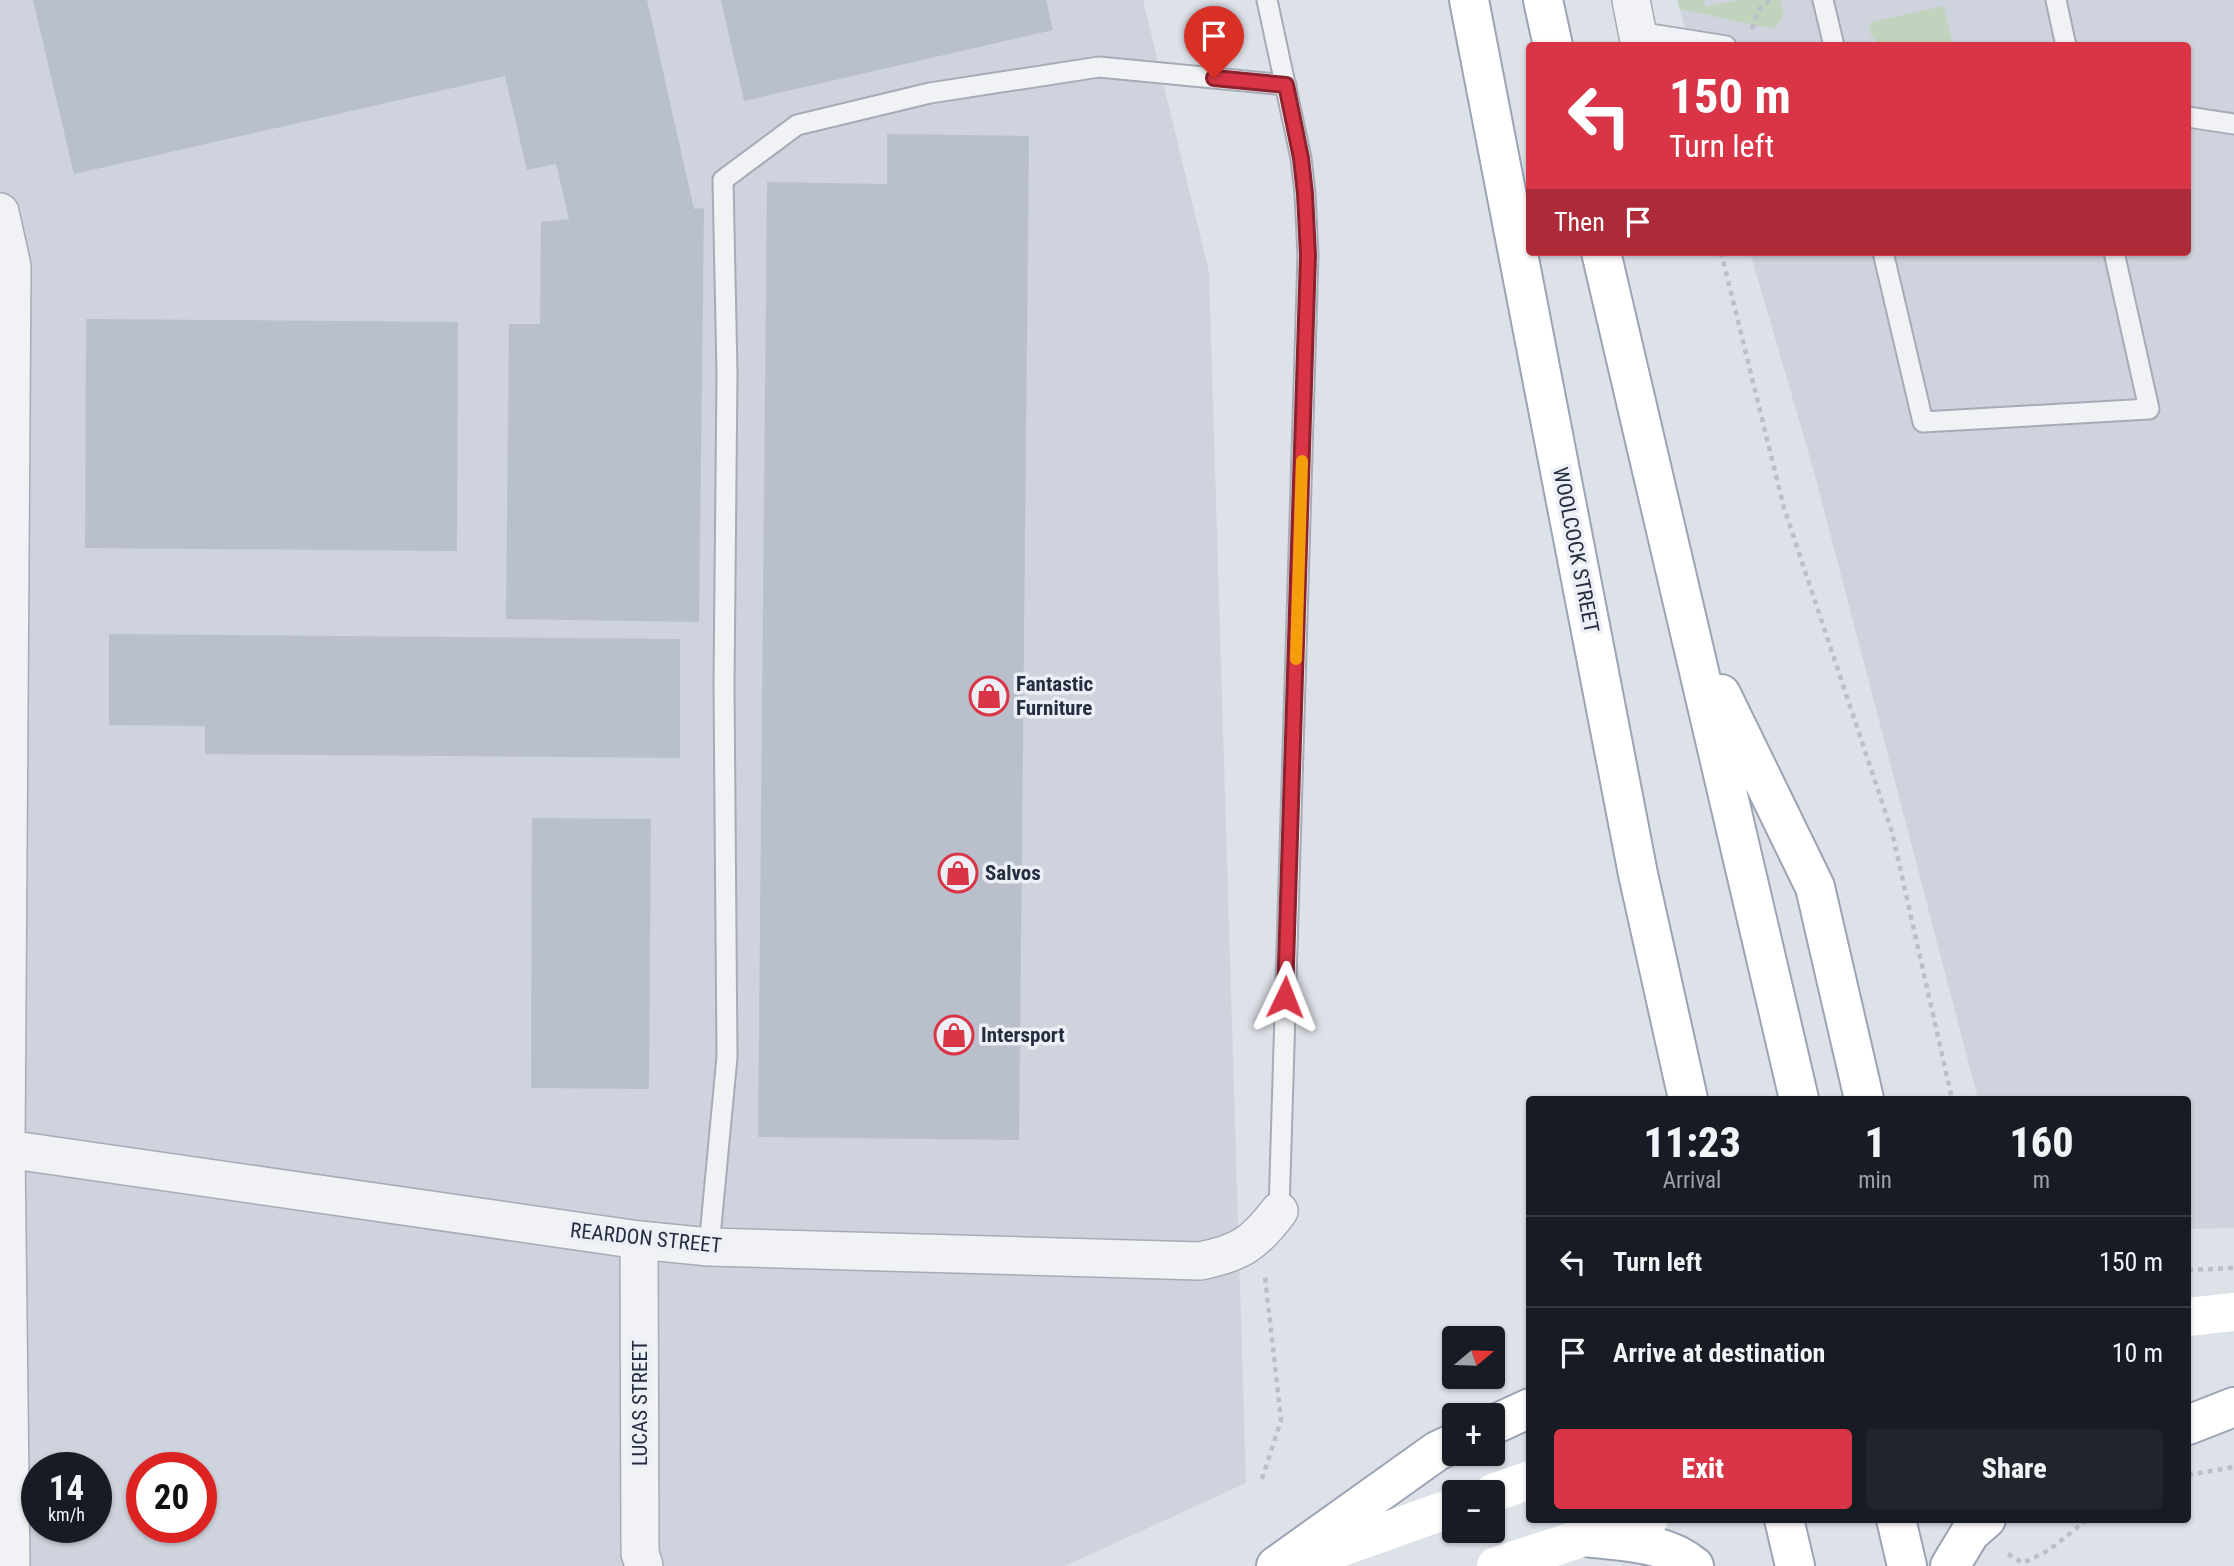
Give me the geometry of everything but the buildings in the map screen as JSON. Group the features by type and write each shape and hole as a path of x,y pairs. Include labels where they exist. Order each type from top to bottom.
{"main road":[{"name":"WOOLCOCK STREET","path":"1469,0 1638,874 1687,1096"},
{"path":"1543,0 1552,42"},
{"path":"1602,256 1798,1096"},
{"path":"1692,632 1815,887 1863,1096"},
{"path":"2191,1317 2234,1312"},
{"path":"2191,1411 2234,1406"},
{"path":"2191,1424 2234,1406"},
{"path":"1505,1419 1526,1410"},
{"path":"1276,1566 1442,1449"},
{"path":"1505,1489 1526,1481"},
{"path":"1289,1566 1442,1511"},
{"path":"1496,1566 1634,1523"},
{"path":"1785,1523 1795,1566"},
{"path":"1897,1523 1907,1566"},
{"path":"1950,1566 1970,1533 1993,1534"},
{"path":"1585,1537 1657,1547 1683,1556 1694,1566"}],"street":[{"path":"0,212 12,266 3,1148 11,1566"},
{"name":"REARDON STREET","path":"3,1148 639,1240 709,1247 1200,1261 1228,1256 1270,1223"},
{"name":"LUCAS STREET","path":"639,1240 640,1553 644,1566"}],"lane":[{"path":"1267,0 1301,158 1308,255 1270,1223"},
{"path":"1823,0 1833,42"},
{"path":"2056,0 2065,42"},
{"path":"1636,26 1708,42"},
{"path":"709,1247 727,1057 724,671 727,373 723,180 797,125 930,93 1099,66 1286,85"},
{"path":"2191,117 2234,124"},
{"path":"1884,256 1923,422 2149,409 2114,256"}],"path":[{"path":"1750,35 1757,12 1772,0"},
{"path":"1722,256 1784,508 1892,831 1951,1096"},
{"path":"1262,1479 1281,1420 1270,1223"},
{"path":"2191,1270 2234,1268"},
{"path":"2191,1474 2234,1467"},
{"path":"1993,1534 2023,1564 2049,1550 2083,1523"}],"shaded area":[{"path":"0,0 1143,0 1209,272 1246,1483 1065,1566 0,1566"},
{"path":"1677,0 2234,0 2234,1228 2191,1229 2191,1096 1977,1096 1813,468 1751,256 2191,256 2191,42 1689,42"}],"green space":[{"path":"1678,0 1703,0 1706,7 1738,0 1780,0 1784,16 1773,29 1680,9"},
{"path":"1944,6 1952,42 1878,42 1871,35 1871,22"}],"slow traffic":[{"path":"1296,659 1302,461"}],"place":[{"name":"Fantastic Furniture","path":"989,696"},
{"name":"Salvos","path":"958,873"},
{"name":"Intersport","path":"954,1035"}],"route":[{"path":"1214,78 1286,85 1301,158 1305,194 1308,255 1285,997"}]}
